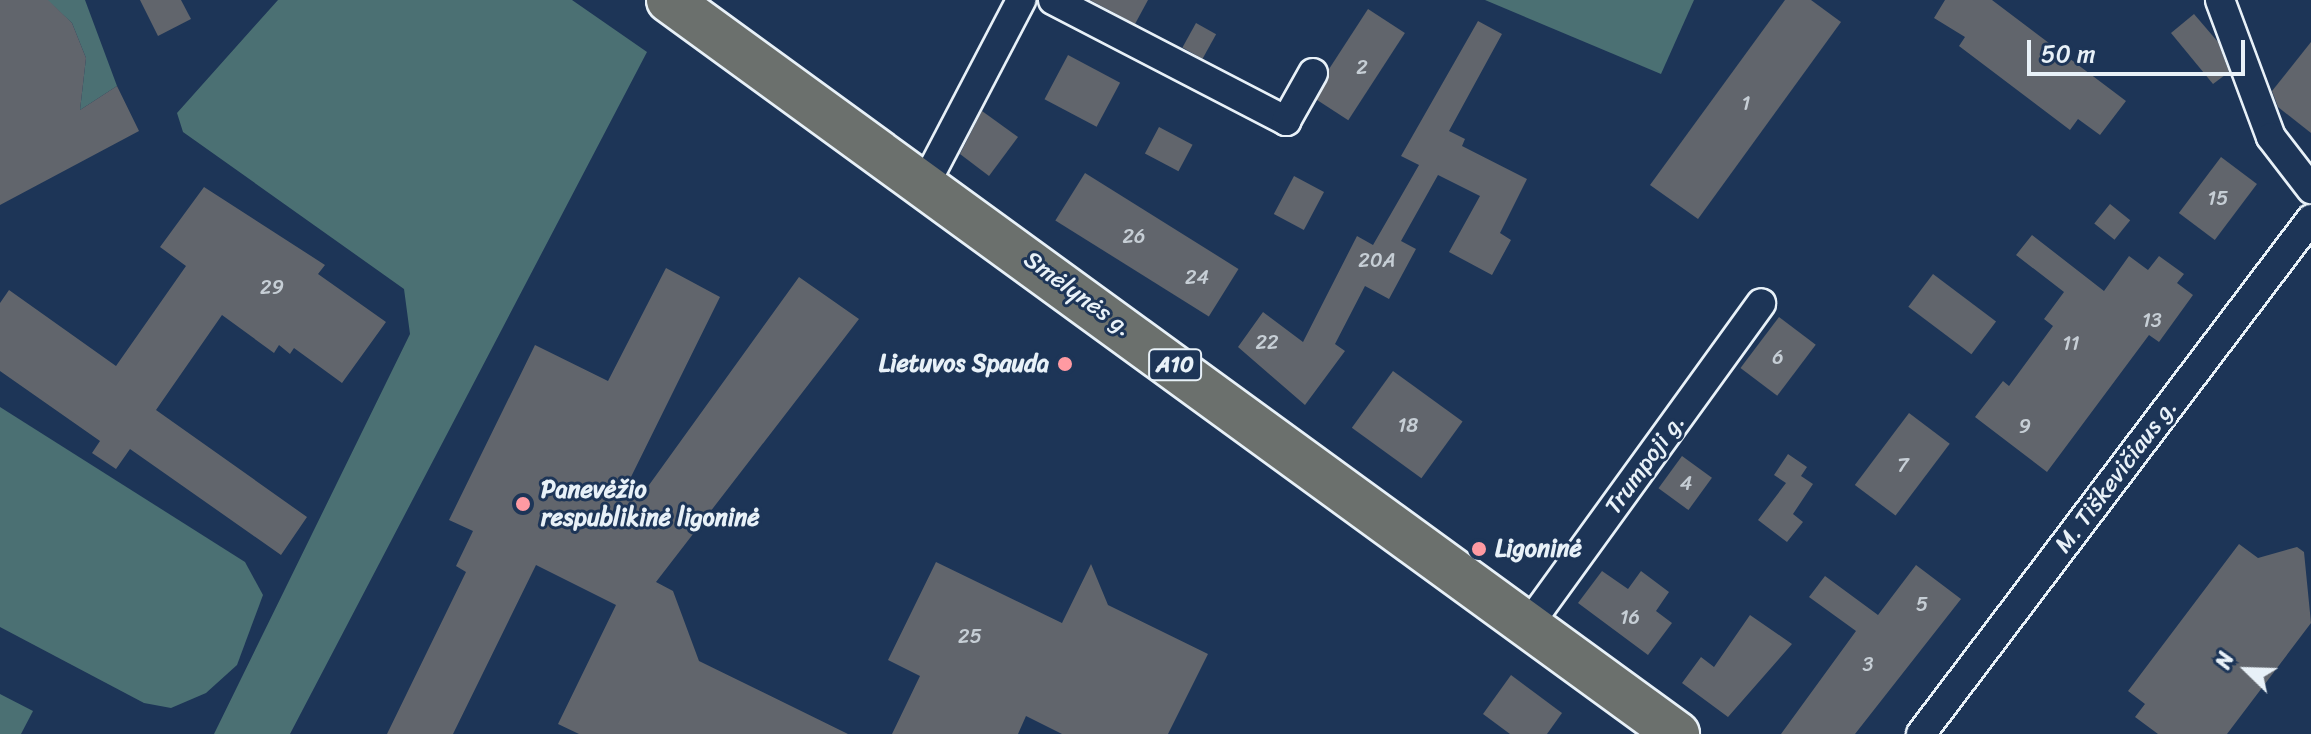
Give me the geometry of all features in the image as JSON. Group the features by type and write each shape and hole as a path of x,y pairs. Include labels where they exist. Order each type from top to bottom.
{"highway":[{"name":"Smėlynės g.","path":"669,0 1677,734"}],"street":[{"path":"925,184 1021,0"},
{"path":"1053,0 1286,121 1313,73"},
{"path":"2220,0 2271,137 2311,189"},
{"name":"M. Tiškevičiaus g.","path":"1921,734 2311,219"},
{"name":"Trumpoji g.","path":"1529,624 1761,303"}],"green space":[{"path":"47,0 85,0 117,86 80,110 86,58 72,23"},
{"path":"278,0 572,0 647,52 290,734 214,734 410,334 404,289 183,132 177,113"},
{"path":"1485,0 1694,0 1661,74"},
{"path":"0,407 245,562 263,595 237,665 206,693 171,708 144,703 0,627"},
{"path":"0,694 33,711 21,734 0,734"}],"building":[{"path":"0,0 48,0 72,23 86,58 80,110 117,86 139,131 0,205"},
{"path":"140,0 181,0 191,19 158,36"},
{"path":"1090,0 1148,0 1135,24"},
{"path":"1785,0 1811,0 1841,22 1698,219 1650,185"},
{"path":"1945,0 1992,0 2126,101 2100,135 2078,119 2070,130 1959,46 1965,37 1934,18"},
{"path":"1368,9 1405,33 1348,120 1311,96"},
{"path":"2194,14 2218,42 2229,72 2213,84 2171,33"},
{"path":"1478,21 1502,34 1449,131 1465,139 1462,146 1527,179 1500,233 1511,240 1492,275 1449,252 1480,196 1438,175 1401,241 1416,249 1389,299 1365,286 1335,344 1345,351 1305,405 1238,347 1263,312 1303,342 1357,236 1373,245 1419,165 1401,156"},
{"path":"1196,23 1216,34 1203,59 1182,47"},
{"path":"2311,42 2311,133 2278,107 2272,91"},
{"path":"1068,55 1120,83 1097,127 1045,99"},
{"path":"982,111 1018,137 989,176 960,154"},
{"path":"1159,127 1193,145 1178,171 1145,153"},
{"path":"2221,157 2257,184 2215,240 2179,213"},
{"path":"1085,173 1238,269 1209,316 1055,220"},
{"path":"1294,176 1324,192 1304,230 1274,214"},
{"path":"204,187 325,265 318,274 386,322 342,383 294,348 290,354 279,345 274,353 222,315 156,410 307,517 281,555 130,449 116,469 92,453 100,441 0,371 0,303 9,290 116,366 186,266 160,247"},
{"path":"2110,204 2130,220 2114,240 2094,223"},
{"path":"2032,235 2104,291 2129,256 2148,270 2159,256 2184,274 2177,283 2193,295 2159,342 2149,335 2047,472 1975,417 2003,381 2009,386 2053,326 2044,319 2064,292 2016,255"},
{"name":"Panevėžio respublikinė ligoninė","path":"666,268 720,297 628,483 644,492 799,277 859,319 656,582 673,591 699,661 848,734 579,734 558,724 616,605 536,565 453,734 387,734 466,572 456,566 473,531 449,520 535,345 608,381"},
{"path":"1933,274 1996,322 1971,354 1908,307"},
{"path":"1779,317 1816,345 1777,396 1740,368"},
{"path":"1393,371 1463,422 1421,478 1352,428"},
{"path":"1909,413 1950,444 1896,516 1855,485"},
{"path":"1788,454 1807,467 1801,476 1813,484 1793,514 1803,522 1787,542 1758,520 1786,483 1774,475"},
{"path":"1682,456 1712,478 1688,510 1658,488"},
{"path":"2239,544 2258,558 2297,547 2304,552 2311,623 2227,734 2158,734 2135,717 2145,704 2128,691"},
{"path":"936,562 1062,623 1091,564 1108,605 1208,654 1168,734 1062,734 1026,716 1018,734 892,734 920,676 888,660"},
{"path":"1916,565 1961,599 1855,734 1781,734 1856,631 1809,597 1825,576 1878,615"},
{"path":"1602,571 1628,589 1641,571 1669,592 1656,611 1672,623 1648,655 1578,603"},
{"path":"1750,615 1792,644 1728,717 1682,683 1701,657 1714,667"},
{"path":"1511,675 1562,713 1547,734 1510,734 1483,714"}],"place":[{"name":"Lietuvos Spauda","path":"1065,364"},
{"name":"Panevėžio respublikinė ligoninė","path":"523,504"},
{"name":"Ligoninė","path":"1479,549"}]}
